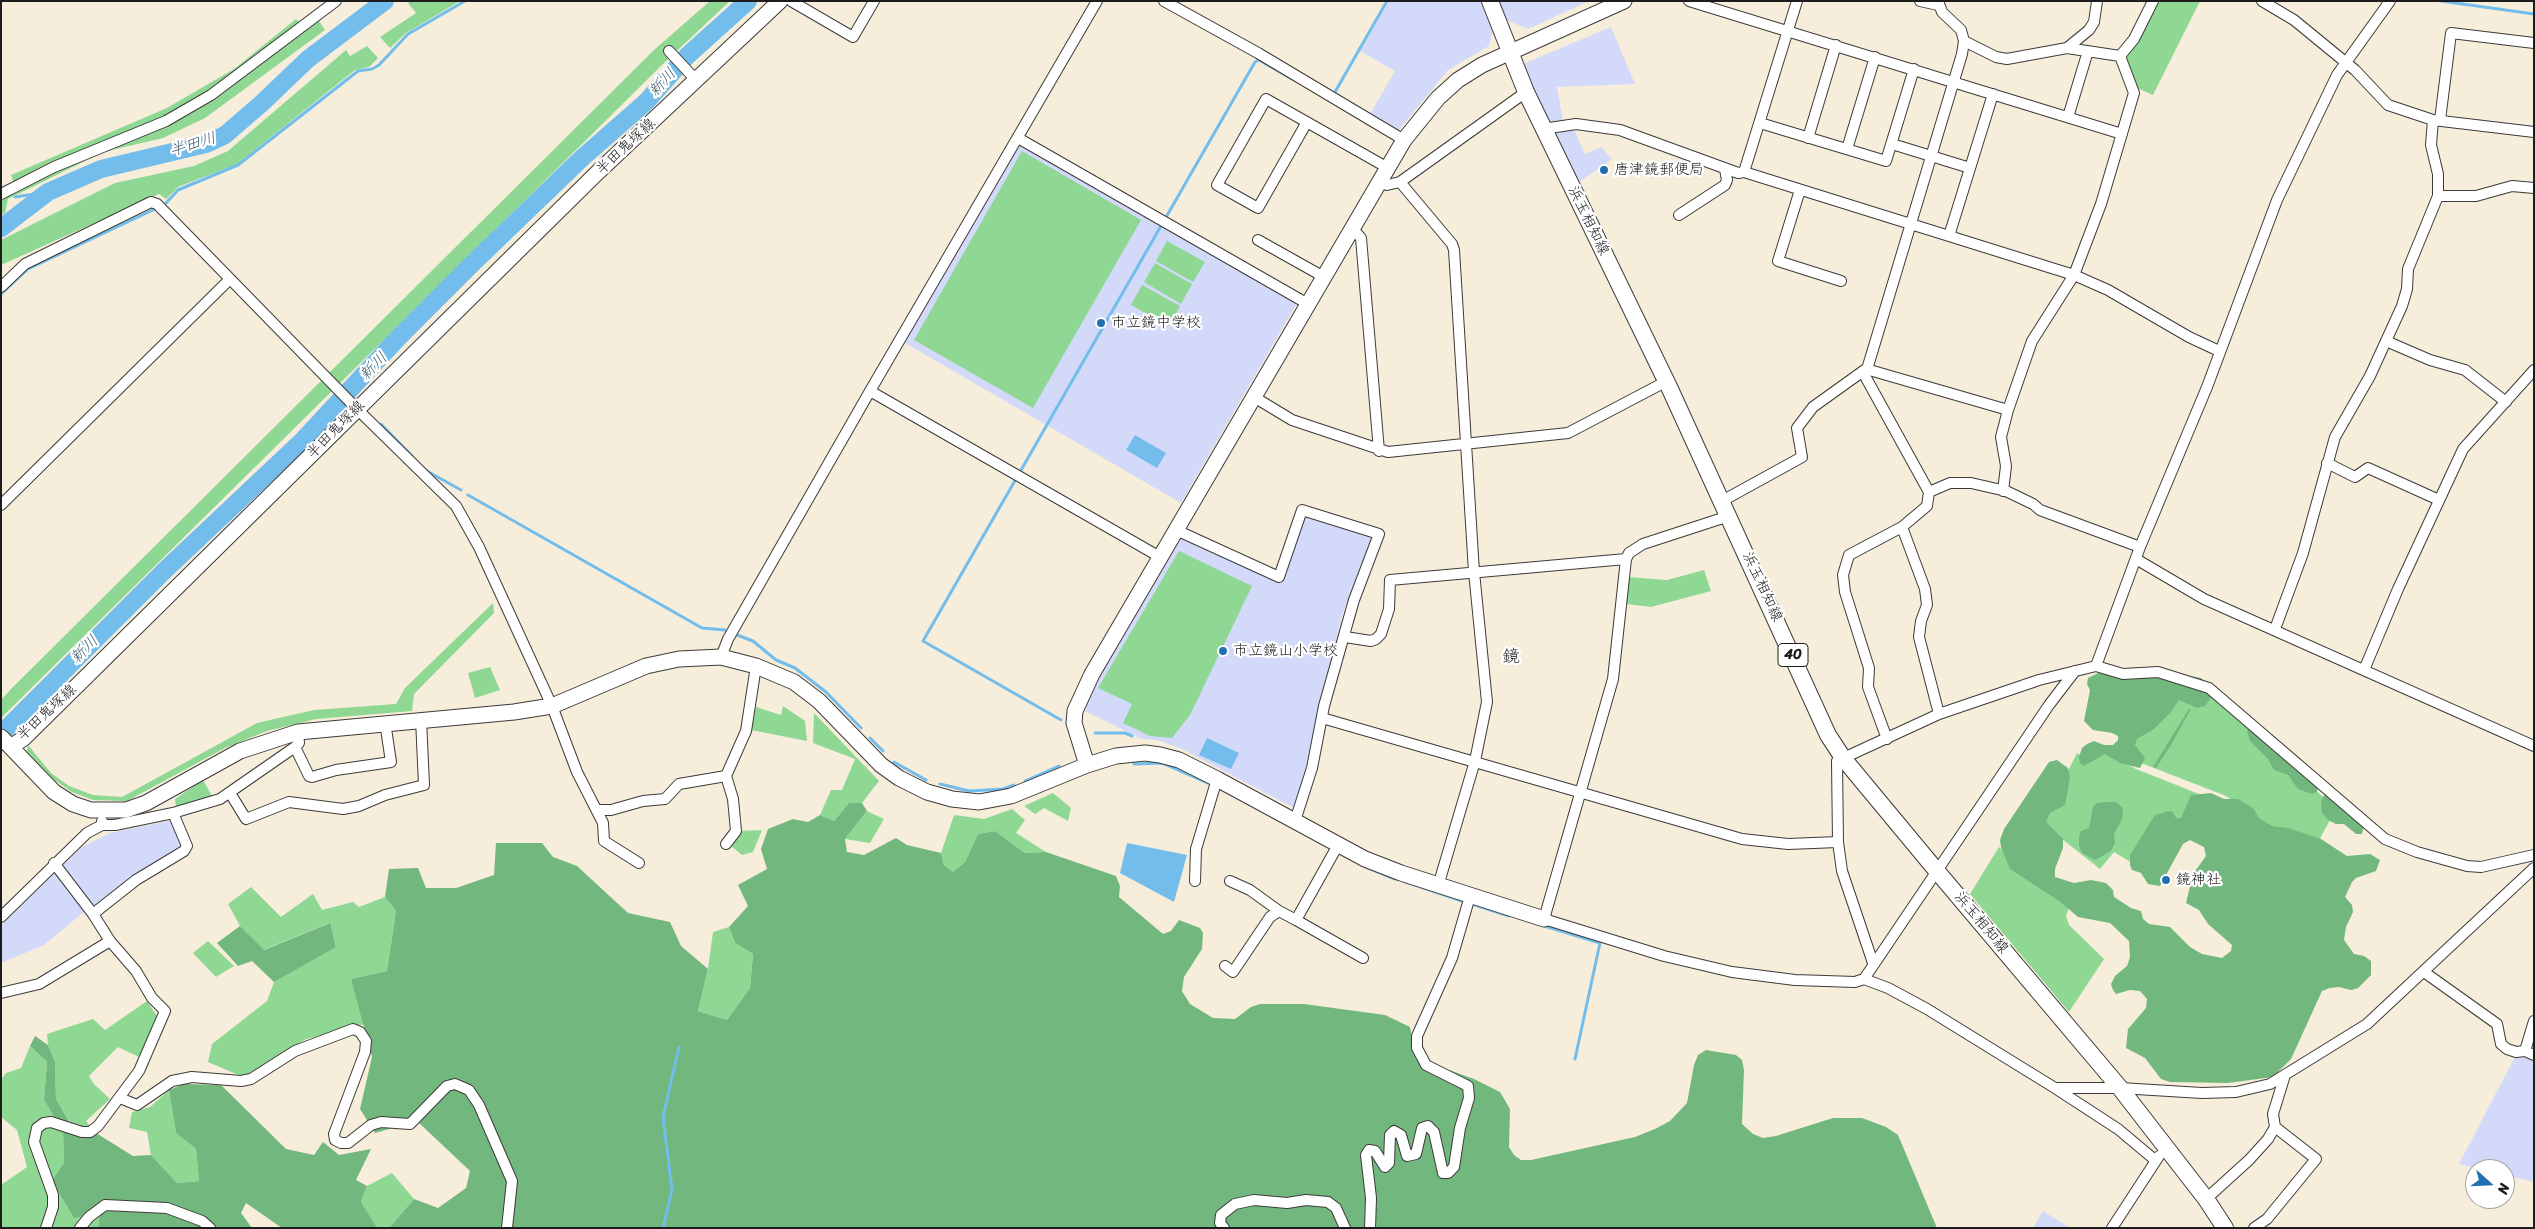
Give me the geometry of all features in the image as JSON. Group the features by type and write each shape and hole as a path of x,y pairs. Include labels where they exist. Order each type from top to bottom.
{"main road":[{"name":"浜玉相知線","path":"1490,1 1508,52 1526,92 1667,381 1828,735 1843,758 2120,1088 2206,1200 2225,1228"}],"street":[{"path":"1,194 54,167 173,116 211,95 336,1"},
{"name":"半田鬼塚線","path":"7,742 24,738 355,408 694,78 780,1"},
{"path":"791,1 853,37 874,1"},
{"path":"721,657 728,639 870,391 1097,1"},
{"path":"1164,1 1258,53 1404,140"},
{"path":"1087,765 1074,723 1075,711 1092,674 1404,140 1438,98 1458,80 1508,52 1624,1"},
{"path":"1689,1 1789,30 2122,134"},
{"path":"1744,172 1798,1"},
{"path":"1887,739 1868,687 1869,668 1845,592 1843,574 1849,555 1902,527 1927,506 1929,492 1865,376 1932,156 1964,41 1961,30 1942,12 1938,3 1920,1"},
{"path":"2068,48 2089,30 2094,22 2097,1"},
{"path":"2120,56 2134,39 2153,1"},
{"path":"2262,1 2294,20 2345,62 2388,105 2437,120 2534,132"},
{"path":"2096,666 2140,547 2207,387 2277,200 2311,124 2345,62 2390,1"},
{"path":"2275,629 2303,553 2335,437 2370,376 2405,297 2408,269 2438,196 2438,174 2431,145 2437,120 2451,33 2534,43"},
{"path":"1964,41 1996,57 2007,59 2068,48 2120,56"},
{"path":"1808,138 1836,45"},
{"path":"669,51 694,78"},
{"path":"2068,117 2088,51"},
{"path":"2003,490 2006,466 2001,437 2008,410 2032,341 2074,275 2101,204 2134,93 2120,56"},
{"path":"1846,149 1875,57"},
{"path":"1760,123 1886,161 1914,69"},
{"path":"1380,181 1387,185 1400,182 1526,92"},
{"path":"1949,236 1993,94"},
{"path":"1307,122 1258,208 1217,185 1266,99 1307,122 1388,168"},
{"path":"1544,129 1576,124 1620,130 1725,169 1738,173 1744,172 2074,275 2108,290 2189,337 2220,351"},
{"path":"1018,138 1308,304"},
{"path":"1892,144 1970,168"},
{"path":"1679,215 1725,186 1727,180 1725,169"},
{"path":"1400,182 1452,244 1454,250 1474,572 1487,702 1474,761 1438,886"},
{"path":"2438,196 2476,196 2512,186 2534,188"},
{"path":"1800,190 1778,261 1841,281"},
{"path":"1,287 25,264 151,202 158,204 355,408 456,506 479,547 552,706 577,772 604,823 604,841 639,863"},
{"path":"1352,228 1361,238 1379,450"},
{"path":"1258,240 1324,277"},
{"path":"1,505 230,279"},
{"path":"2386,341 2430,360 2465,370 2506,402"},
{"path":"1866,369 2008,410"},
{"path":"1544,919 1613,679 1619,640 1626,559 1629,553 1643,544 1726,508 1802,457 1797,428 1813,407 1866,369"},
{"path":"2364,670 2398,589 2463,449 2534,370"},
{"path":"1254,397 1292,420 1388,452 1568,433 1667,381"},
{"path":"870,391 1160,557"},
{"path":"2327,463 2355,477 2368,468 2439,500"},
{"path":"1929,492 1950,483 1971,484 2003,490 2033,504 2040,510 2140,547"},
{"path":"1176,530 1279,577 1302,510 1379,534 1354,600 1322,718 1312,768 1295,821"},
{"path":"1902,527 1925,589 1927,606 1921,621 1920,637 1939,714"},
{"path":"1345,637 1371,640 1376,639 1381,634 1389,609 1390,580 1626,559"},
{"path":"2136,559 2204,599 2534,746"},
{"path":"1,917 54,863 103,818 146,803 240,751 298,732 385,722 514,712 552,706 646,666 679,659 721,657 756,666 794,682 819,702 881,765 898,778 927,792 944,797 979,802 1011,796 1087,765 1116,756 1145,753 1179,760 1365,859 1438,886 1664,956 1732,972 1796,980 1855,982 1864,979 1888,988 1927,1008 2118,1129 2155,1160"},
{"path":"726,844 736,831 733,800 726,776 746,731 756,666"},
{"path":"1873,963 1842,871 1838,842 1836,765 1843,758 1939,714 2039,680 2096,666 2123,674 2158,672 2209,688 2385,839 2417,852 2467,866 2481,866 2534,855"},
{"path":"1864,979 2049,705 2075,671"},
{"path":"1322,718 1582,791 1742,839 1788,844 1838,842"},
{"path":"230,793 246,819 289,802 343,809 359,806 385,795 424,785 421,719"},
{"path":"295,747 309,776 312,777 336,770 391,762 385,722"},
{"path":"7,742 54,792 73,804 116,825 173,813 220,799 295,747 299,743 298,732"},
{"path":"598,810 611,810 643,801 665,799 679,784 726,776"},
{"path":"1195,882 1196,849 1217,779"},
{"path":"93,914 136,880 184,851 187,846 173,813"},
{"path":"1296,920 1338,845"},
{"path":"46,1228 53,1207 53,1195 34,1142 38,1128 44,1123 51,1122 82,1132 90,1132 98,1126 120,1098 146,1057 165,1011 152,998 136,971 110,941 93,914 54,863"},
{"path":"2055,1088 2120,1088 2202,1093 2236,1092 2270,1084 2367,1024 2534,868"},
{"path":"1230,881 1250,890 1280,911 1363,958"},
{"path":"1370,1228 1372,1198 1366,1155 1369,1150 1375,1151 1385,1167 1389,1163 1390,1135 1394,1131 1401,1135 1407,1156 1416,1154 1422,1128 1428,1126 1434,1132 1443,1173 1448,1173 1454,1167 1460,1128 1469,1098 1468,1086 1426,1065 1416,1048 1417,1036 1452,958 1470,896"},
{"path":"1225,966 1233,972 1270,917 1280,911"},
{"path":"1,993 40,984 110,941"},
{"path":"2424,972 2497,1024 2501,1044 2508,1049 2529,1053 2534,1021"},
{"path":"120,1098 137,1104 172,1081 192,1077 241,1081 251,1079 295,1051 353,1030 360,1032 366,1041 365,1052 334,1134 335,1140 341,1143 348,1143 371,1125 380,1122 410,1124 446,1086 455,1084 469,1090 479,1105 512,1181 508,1228"},
{"path":"2254,1228 2267,1219 2316,1159 2275,1127 2273,1114 2285,1075"},
{"path":"2206,1200 2250,1160 2275,1127"},
{"path":"2112,1228 2155,1160 2166,1147"},
{"path":"1224,1228 1220,1223 1221,1215 1235,1204 1254,1200 1287,1203 1306,1200 1328,1202 1336,1208 1345,1228"},
{"path":"80,1228 89,1217 105,1205 167,1208 202,1221 210,1228"}],"shaded area":[{"path":"1389,1 1483,1 1493,31 1489,46 1448,70 1398,131 1370,114 1395,71 1360,51"},
{"path":"1498,1 1589,1 1528,29 1504,19"},
{"path":"1611,27 1635,84 1557,87 1564,127 1573,127 1585,154 1601,147 1612,159 1576,184 1523,70 1523,64"},
{"name":"市立鏡中学校","path":"1021,142 1297,303 1181,503 905,343"},
{"name":"市立鏡山小学校","path":"1307,515 1368,535 1372,540 1344,609 1320,701 1305,771 1294,808 1182,749 1157,740 1142,739 1083,710 1098,676 1180,538 1183,537 1283,583 1304,518"},
{"path":"172,820 184,847 94,910 91,906 44,945 1,963 1,925 82,847 110,833"},
{"path":"2516,1055 2534,1059 2534,1182 2515,1177 2515,1159 2465,1159 2465,1166 2459,1164"},
{"path":"2043,1211 2064,1224 2071,1228 2033,1228"}],"green space":[{"path":"411,1 460,1 406,33 390,48 380,37 416,13 408,3"},
{"path":"710,1 730,1 665,62 1,718 1,700 12,688 654,50"},
{"path":"2156,1 2200,1 2153,95 2135,87 2123,57"},
{"path":"296,19 307,28 319,21 325,30 205,118 163,138 103,152 8,199 5,213 1,215 1,198 16,190 11,175 167,108 234,69"},
{"path":"367,46 378,58 369,67 355,70 237,164 178,187 166,199 159,194 1,265 1,240 115,183 194,166 228,151 346,50 350,56"},
{"path":"1022,151 1141,220 1033,408 914,340"},
{"path":"1167,241 1205,262 1193,282 1156,261"},
{"path":"1155,263 1192,284 1181,304 1144,282"},
{"path":"1142,285 1180,306 1169,326 1131,305"},
{"path":"1179,551 1252,586 1190,715 1172,738 1150,736 1123,723 1132,704 1098,688"},
{"path":"1704,570 1711,591 1651,607 1626,604 1628,577 1667,580"},
{"path":"493,603 494,613 414,694 412,711 316,719 267,731 225,748 127,801 93,800 72,792 53,779 27,751 28,745 51,773 69,786 93,795 122,797 257,723 314,710 396,704 405,688"},
{"path":"490,667 500,690 475,698 468,673"},
{"path":"2142,667 2201,678 2207,684 2211,698 2205,706 2197,708 2179,700 2171,712 2154,729 2137,739 2135,745 2145,758 2140,768 2120,763 2105,754 2084,766 2080,763 2079,757 2082,748 2087,744 2094,741 2104,745 2113,745 2118,740 2118,736 2112,733 2093,730 2084,721 2090,690 2087,684 2088,678 2102,671"},
{"path":"2186,686 2216,698 2336,809 2318,842 2262,823 2226,796 2126,757 2130,743"},
{"path":"783,706 805,721 807,741 751,730 756,707 781,715"},
{"path":"2189,709 2191,709 2171,745 2156,768 2153,767"},
{"path":"814,713 879,781 862,803 849,803 834,821 820,815 831,790 842,790 855,759 813,743"},
{"path":"2258,725 2268,731 2302,760 2319,781 2317,792 2312,794 2298,789 2288,775 2274,770 2268,759 2250,741 2247,731 2250,726"},
{"path":"2101,751 2136,769 2204,796 2132,863 2114,852 2100,869 2042,823 2077,753 2090,762"},
{"path":"2057,760 2068,768 2070,778 2065,805 2050,813 2046,822 2063,839 2063,848 2055,869 2055,877 2074,883 2091,880 2106,883 2113,890 2114,897 2131,908 2141,911 2143,919 2149,924 2170,927 2190,947 2202,954 2222,958 2231,951 2232,945 2208,924 2199,910 2186,903 2193,874 2206,856 2204,847 2190,840 2183,844 2160,886 2148,884 2141,873 2132,870 2130,865 2130,855 2155,815 2169,811 2173,812 2176,818 2181,818 2191,795 2211,793 2224,799 2238,799 2253,808 2259,818 2272,826 2288,828 2321,839 2347,856 2370,854 2380,860 2376,871 2356,878 2352,882 2345,897 2352,905 2353,912 2346,927 2344,940 2354,954 2364,956 2371,961 2371,975 2358,988 2351,990 2339,987 2322,991 2291,1059 2273,1077 2228,1083 2170,1082 2161,1079 2145,1058 2126,1048 2128,1029 2146,1008 2147,999 2140,991 2130,990 2116,994 2111,984 2115,976 2127,966 2130,957 2129,941 2110,923 2078,917 2059,901 2010,869 2001,847 2000,840 2004,829 2049,762"},
{"path":"203,780 213,798 176,807 175,799"},
{"path":"1053,793 1071,808 1068,821 1044,808 1035,814 1024,806"},
{"path":"2324,795 2336,795 2365,821 2362,834 2356,834 2344,824 2336,824 2328,820 2322,813 2321,802"},
{"path":"2116,802 2123,808 2122,819 2114,834 2115,843 2111,851 2095,860 2082,853 2079,846 2079,837 2081,831 2089,828 2093,807 2097,803"},
{"path":"849,803 862,803 867,811 845,839 847,852 864,855 896,838 907,845 941,853 944,865 953,872 965,862 978,834 995,831 1025,853 1046,852 1116,876 1120,886 1119,897 1163,934 1171,931 1179,920 1200,928 1203,933 1202,949 1184,977 1182,991 1190,1004 1213,1018 1235,1019 1251,1007 1260,1004 1304,1004 1385,1015 1410,1027 1416,1058 1474,1079 1500,1092 1510,1109 1509,1147 1514,1155 1521,1160 1531,1160 1635,1137 1670,1121 1687,1103 1694,1065 1698,1055 1706,1050 1736,1055 1742,1060 1744,1070 1742,1124 1753,1134 1763,1138 1776,1136 1833,1118 1862,1118 1886,1127 1898,1135 1937,1228 389,1228 414,1199 438,1208 466,1188 470,1171 417,1121 375,1133 360,1109 372,1057 351,979 387,971 396,911 385,897 389,869 418,868 426,888 456,888 494,875 496,843 542,843 553,857 577,866 628,913 670,922 681,946 708,969 698,1011 727,1020 750,988 753,954 735,943 729,927 748,906 738,885 767,869 761,849 768,829 793,819 808,822 820,815 834,821"},
{"path":"1012,809 1025,820 1016,833 1046,852 1025,853 995,831 978,834 965,862 953,872 944,865 941,853 954,815 984,819"},
{"path":"867,811 884,819 870,843 845,839"},
{"path":"762,830 753,852 742,855 731,846 738,831"},
{"path":"1999,847 2069,907 2066,916 2069,925 2104,959 2069,1012 1970,894"},
{"path":"251,887 281,917 313,894 322,910 353,902 359,907 385,897 396,911 387,971 351,979 365,1024 306,1039 243,1077 208,1062 212,1044 267,1001 274,982 336,946 329,923 263,950 240,926 228,904"},
{"path":"330,923 336,947 274,982 252,961 238,966 217,943 240,926 264,950"},
{"path":"729,927 735,943 753,954 750,988 727,1020 698,1011 708,969 713,932"},
{"path":"208,941 234,966 216,977 193,953"},
{"path":"147,1001 159,1019 141,1058 118,1047 89,1076 94,1084 110,1099 86,1121 96,1133 78,1136 56,1099 55,1062 48,1045 47,1034 93,1019 105,1030"},
{"path":"35,1036 48,1045 55,1062 56,1099 77,1135 96,1133 133,1156 151,1155 177,1183 199,1181 196,1149 176,1133 169,1090 184,1084 221,1085 286,1149 314,1155 323,1142 339,1155 371,1149 356,1180 367,1186 361,1202 376,1226 380,1228 282,1228 246,1203 241,1213 252,1228 98,1228 100,1213 74,1218 52,1181 64,1163 63,1132 44,1100 47,1062 30,1046"},
{"path":"30,1046 47,1062 44,1100 63,1132 64,1163 100,1213 98,1228 1,1228 1,1185 27,1167 17,1130 1,1117 1,1080 6,1073 21,1068"},
{"path":"169,1090 176,1133 196,1149 199,1181 177,1183 151,1155 147,1132 129,1128 132,1112 150,1107"},
{"path":"392,1173 414,1199 389,1228 376,1227 361,1202 367,1186"}],"water":[{"path":"1135,435 1166,453 1157,468 1126,450"},
{"path":"1207,738 1239,753 1231,769 1199,755"},
{"path":"1127,843 1187,855 1174,902 1120,873"}],"waterway":[{"name":"半田川","path":"1,228 48,192 101,169 206,144 225,135 308,59 385,1"},
{"path":"166,203 178,190 238,165 358,71 372,69 379,65 408,34 465,1"},
{"name":"新川","path":"1,734 164,571 303,440 397,339 471,265 582,158 646,102 687,56 748,1"},
{"path":"1335,92 1387,1"},
{"path":"2441,1 2534,14"},
{"path":"1061,720 923,641 1255,62 1259,60 1294,80"},
{"path":"15,197 48,192"},
{"path":"1,294 28,269 155,209"},
{"path":"381,424 412,456"},
{"path":"425,470 461,490"},
{"path":"468,495 702,628 725,630"},
{"path":"737,635 753,641 776,660 795,668 826,692 861,728"},
{"path":"1095,733 1125,733 1132,736"},
{"path":"870,738 883,751"},
{"path":"894,762 926,780"},
{"path":"1134,764 1162,763 1210,784"},
{"path":"1025,781 1059,766"},
{"path":"940,784 969,791 1003,789 1014,785"},
{"path":"1364,866 1395,879"},
{"path":"1403,881 1462,901"},
{"path":"1475,905 1509,916"},
{"path":"1541,925 1600,943 1575,1059"},
{"path":"663,1228 672,1190 663,1117 679,1047"}],"place":[{"name":"唐津鏡郵便局","path":"1604,170"},
{"name":"市立鏡中学校","path":"1101,323"},
{"name":"市立鏡山小学校","path":"1223,651"},
{"name":"鏡神社","path":"2166,880"}],"district":[{"name":"鏡","path":"1511,657"}]}
